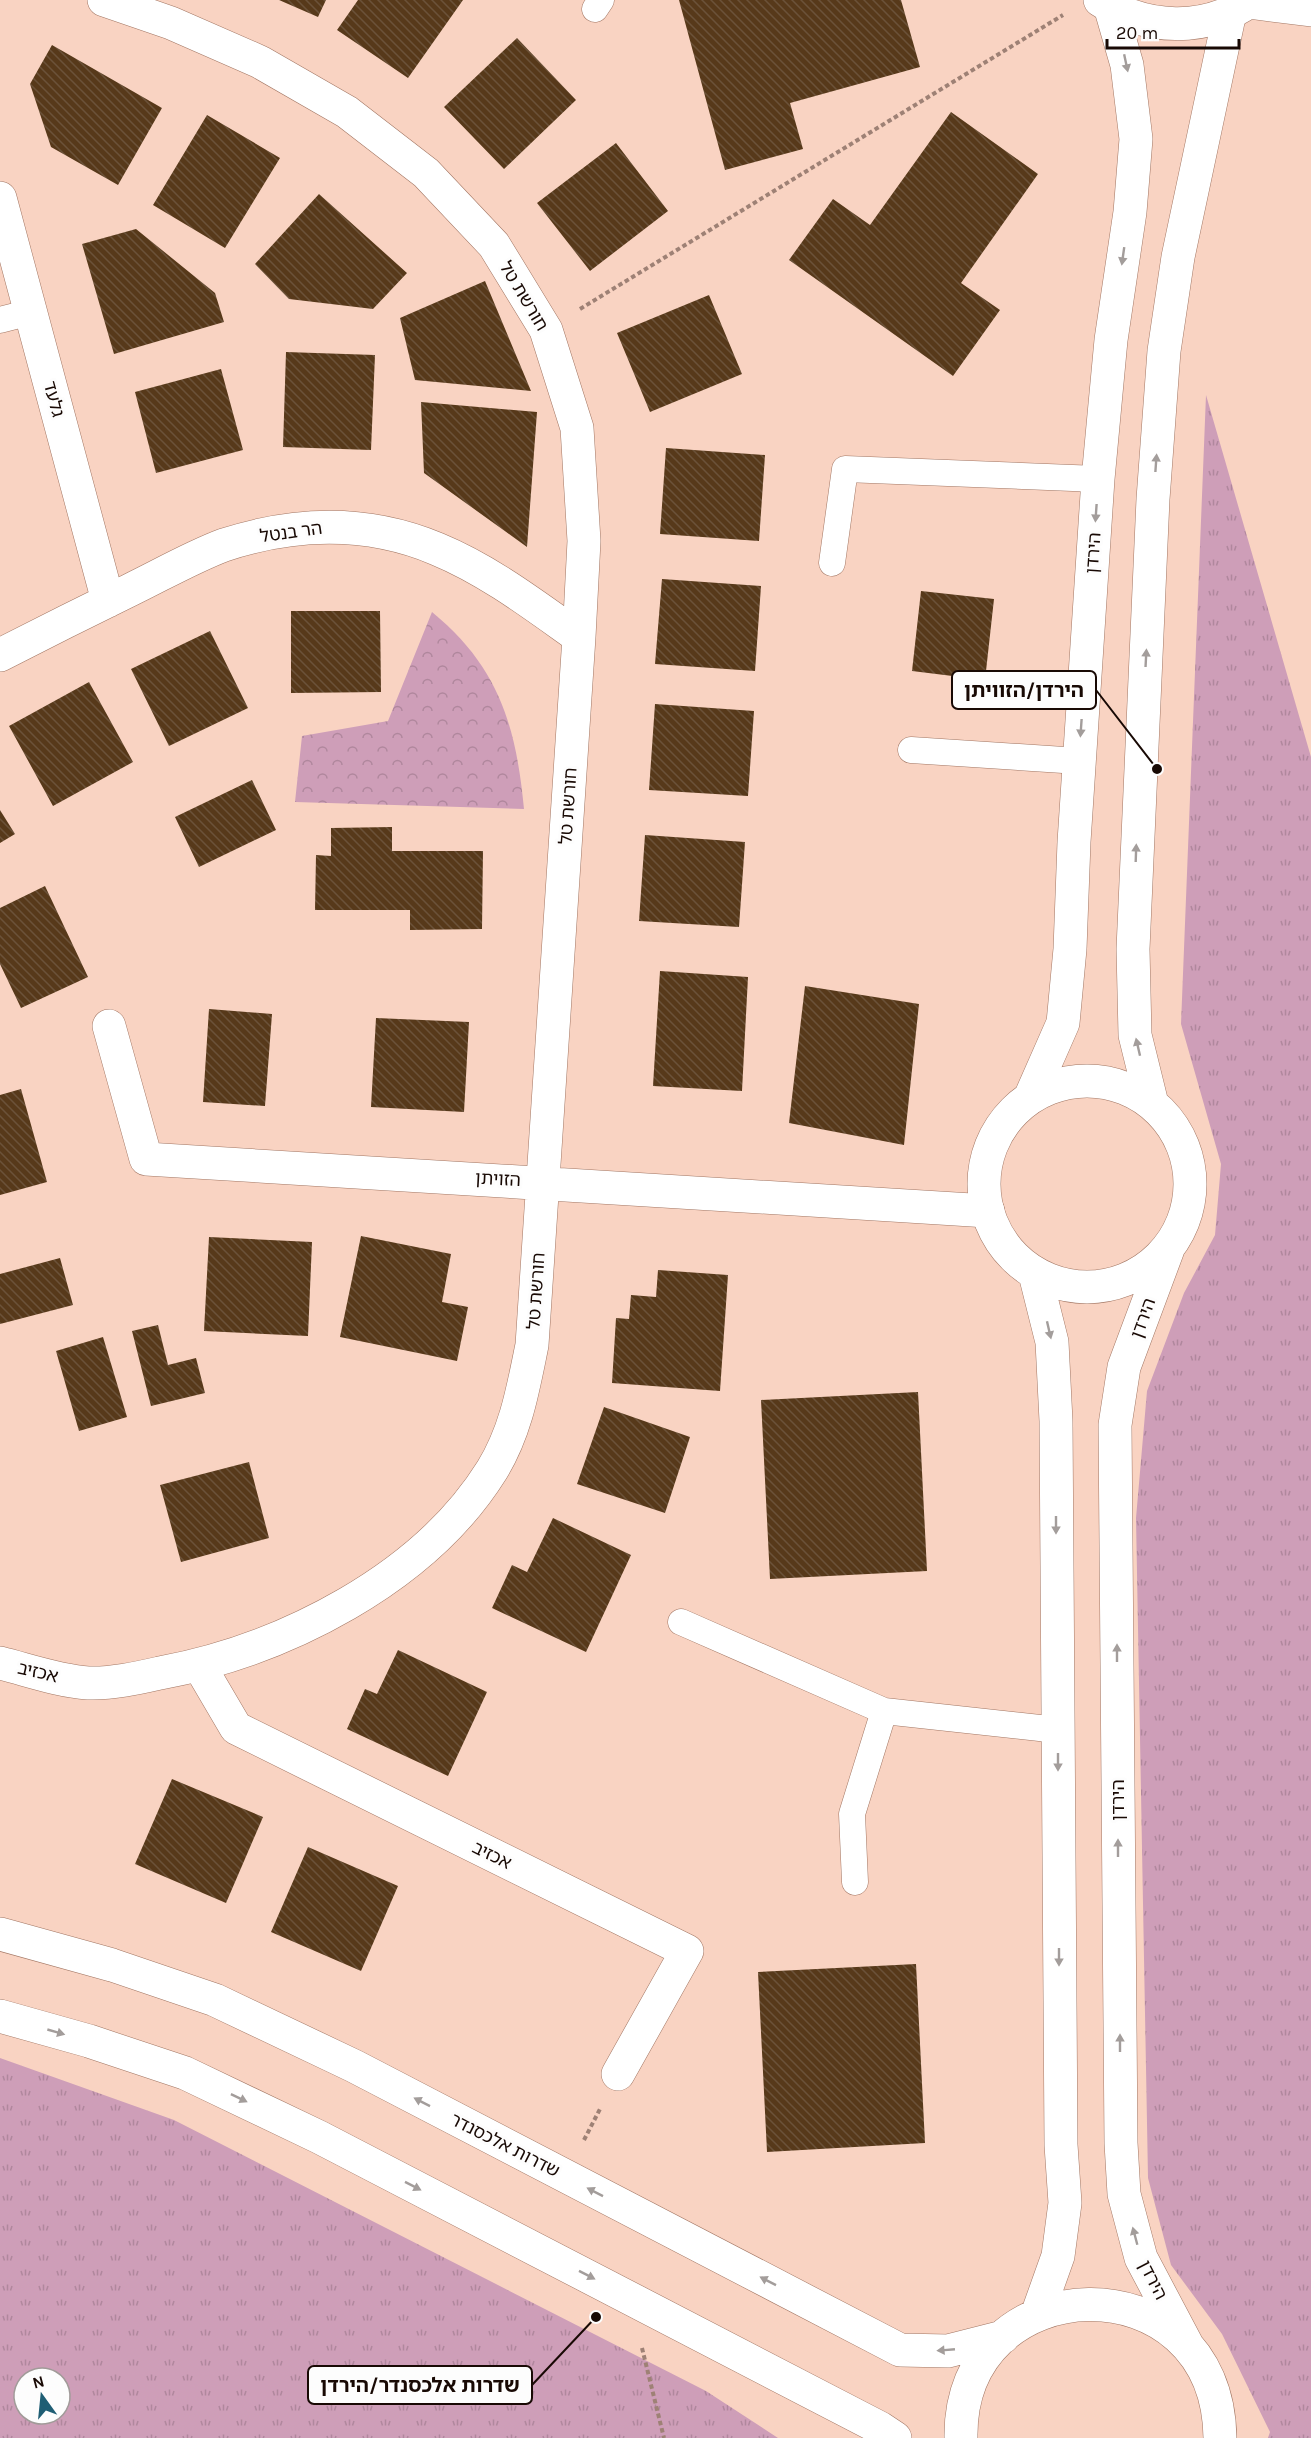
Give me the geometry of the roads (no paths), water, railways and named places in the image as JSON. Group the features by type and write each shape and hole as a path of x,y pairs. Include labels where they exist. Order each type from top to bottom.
{"street":[{"name":"חורשת טל","path":"104,0 171,23 260,62 346,112 426,173 494,245 546,330 578,428 585,541 532,1345 519,1411 492,1469 454,1520 407,1564 362,1594 296,1630 238,1653 191,1667"},
{"path":"1105,3 1128,15 1168,24 1188,24 1243,5 1299,11 1311,10"},
{"name":"הירדן","path":"1030,1098 1063,1023 1070,949 1079,761 1098,479 1112,340 1130,212 1136,140 1127,65 1105,3"},
{"path":"1152,1104 1135,1035 1133,949 1153,500 1164,351 1178,256 1243,5"},
{"name":"גלעד","path":"0,198 108,601"},
{"name":"הר בנטל","path":"0,655 223,546 272,532 317,526 359,528 399,536 436,549 473,566 541,610 579,638"},
{"name":"הזויתן","path":"109,1026 146,1159 988,1211"},
{"path":"1093,1081 1125,1088 1152,1104 1173,1127 1187,1158 1190,1190 1186,1214 1177,1236 1168,1249 1144,1270 1114,1284 1081,1287 1035,1274 1011,1254 1001,1241 988,1211 984,1178 991,1147 998,1132 1007,1119 1030,1098 1061,1084 1093,1081"},
{"name":"הירדן","path":"1168,1249 1124,1367 1115,1425 1121,2143 1124,2194 1141,2258 1187,2345"},
{"path":"1035,1274 1052,1342 1056,1421 1061,2145 1065,2203 1058,2256 1037,2315"},
{"name":"אכזיב","path":"0,1662 89,1683 132,1679 191,1667 236,1728 687,1951 618,2074"},
{"name":"שדרות אלכסנדר","path":"0,1934 112,1965 215,2000 354,2066 900,2350 948,2351 1003,2337"},
{"path":"0,2016 89,2041 185,2073 319,2137 880,2428 895,2438"},
{"path":"961,2438 963,2405 969,2386 977,2368 1003,2337 1037,2315 1078,2304 1119,2306 1156,2320 1187,2345 1213,2389 1220,2420 1220,2438"}],"lane":[{"path":"0,320 31,312"},
{"path":"832,564 846,469 1098,479"},
{"path":"911,750 1079,761"},
{"path":"681,1622 884,1711 1058,1730"},
{"path":"855,1882 852,1814 884,1711"}],"place":[{"name":"הירדן/הזוויתן","path":"1157,769"},
{"name":"שדרות אלכסנדר/הירדן","path":"596,2317"}]}
